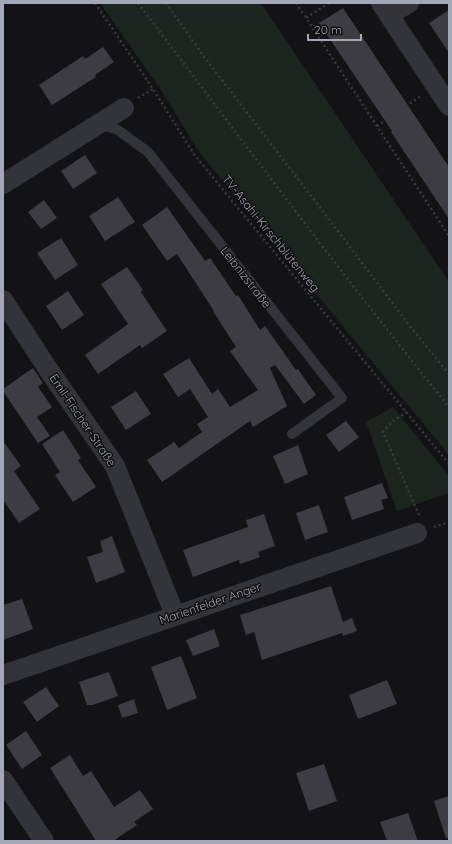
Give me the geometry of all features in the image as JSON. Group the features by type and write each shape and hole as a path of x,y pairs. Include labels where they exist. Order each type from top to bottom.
{"street":[{"path":"409,3 385,9 449,106"},
{"path":"3,184 124,108"},
{"name":"Emil-Fischer-Straße","path":"3,300 48,369 115,466 175,615"},
{"name":"Marienfelder Anger","path":"3,675 175,615 418,525"},
{"path":"3,780 44,841"}],"lane":[{"name":"Leibnizstraße","path":"99,124 118,130 148,152 342,398 292,434"}],"path":[{"name":"TV-Asahi-Kirschblütenweg","path":"95,3 153,89 194,154 449,464"},
{"path":"138,3 324,248 449,407"},
{"path":"166,3 205,58 404,319 449,374"},
{"path":"296,3 449,235"},
{"path":"306,18 329,3"},
{"path":"377,126 436,86"},
{"path":"407,412 392,422 383,432 418,525"}],"shaded area":[{"path":"100,3 261,3 449,282 449,455 199,152 159,87"},
{"path":"393,407 449,476 449,493 397,511 366,422"}],"building":[{"path":"343,8 449,167 449,219 319,23"},
{"path":"449,10 449,53 429,23"},
{"path":"103,47 114,62 95,75 96,77 52,105 39,85 83,56 85,59"},
{"path":"85,155 97,173 73,189 61,171"},
{"path":"118,197 135,222 105,241 89,216"},
{"path":"44,200 57,218 41,229 28,212"},
{"path":"167,207 205,261 210,258 236,296 238,295 260,330 265,326 296,370 298,369 316,395 304,404 275,365 270,368 287,406 253,427 250,421 162,482 147,460 174,442 179,448 202,432 197,424 208,417 190,389 178,397 163,374 189,358 212,394 218,389 230,407 258,390 230,351 236,347 177,254 167,261 142,225"},
{"path":"61,238 78,265 55,280 37,253"},
{"path":"127,267 143,290 141,292 167,331 142,348 140,345 98,374 85,355 128,324 101,284"},
{"path":"68,291 84,315 62,330 46,306"},
{"path":"33,368 43,383 38,387 52,407 37,417 50,436 38,443 3,391 3,389"},
{"path":"136,391 151,414 126,430 111,407"},
{"path":"346,421 359,437 339,452 326,435"},
{"path":"63,430 81,458 78,460 96,487 73,502 55,475 60,472 42,444"},
{"path":"3,441 21,466 14,471 40,509 19,523 3,500"},
{"path":"298,445 308,474 285,484 273,456"},
{"path":"382,483 388,498 381,500 384,509 352,520 344,497"},
{"path":"319,505 328,532 305,540 296,513"},
{"path":"264,514 275,546 258,552 260,557 240,564 239,560 193,577 183,550 248,527 246,520"},
{"path":"112,536 125,572 96,583 87,557 103,552 100,541"},
{"path":"331,586 343,622 352,618 357,631 343,636 342,633 262,660 254,632 246,635 240,615"},
{"path":"22,599 33,629 3,640 3,605"},
{"path":"214,629 220,646 193,656 186,640"},
{"path":"181,656 197,698 167,710 151,667"},
{"path":"109,672 118,696 93,705 87,705 79,682"},
{"path":"387,680 397,704 358,719 349,695"},
{"path":"46,687 59,706 37,722 23,702"},
{"path":"134,699 138,713 122,718 118,705"},
{"path":"26,731 42,755 22,769 6,745"},
{"path":"70,755 83,776 91,771 114,807 140,790 153,809 134,822 137,825 113,841 96,841 50,768"},
{"path":"324,764 337,801 309,811 296,773"},
{"path":"449,796 449,838 446,838 434,801"},
{"path":"408,813 418,841 387,841 380,822"}]}
